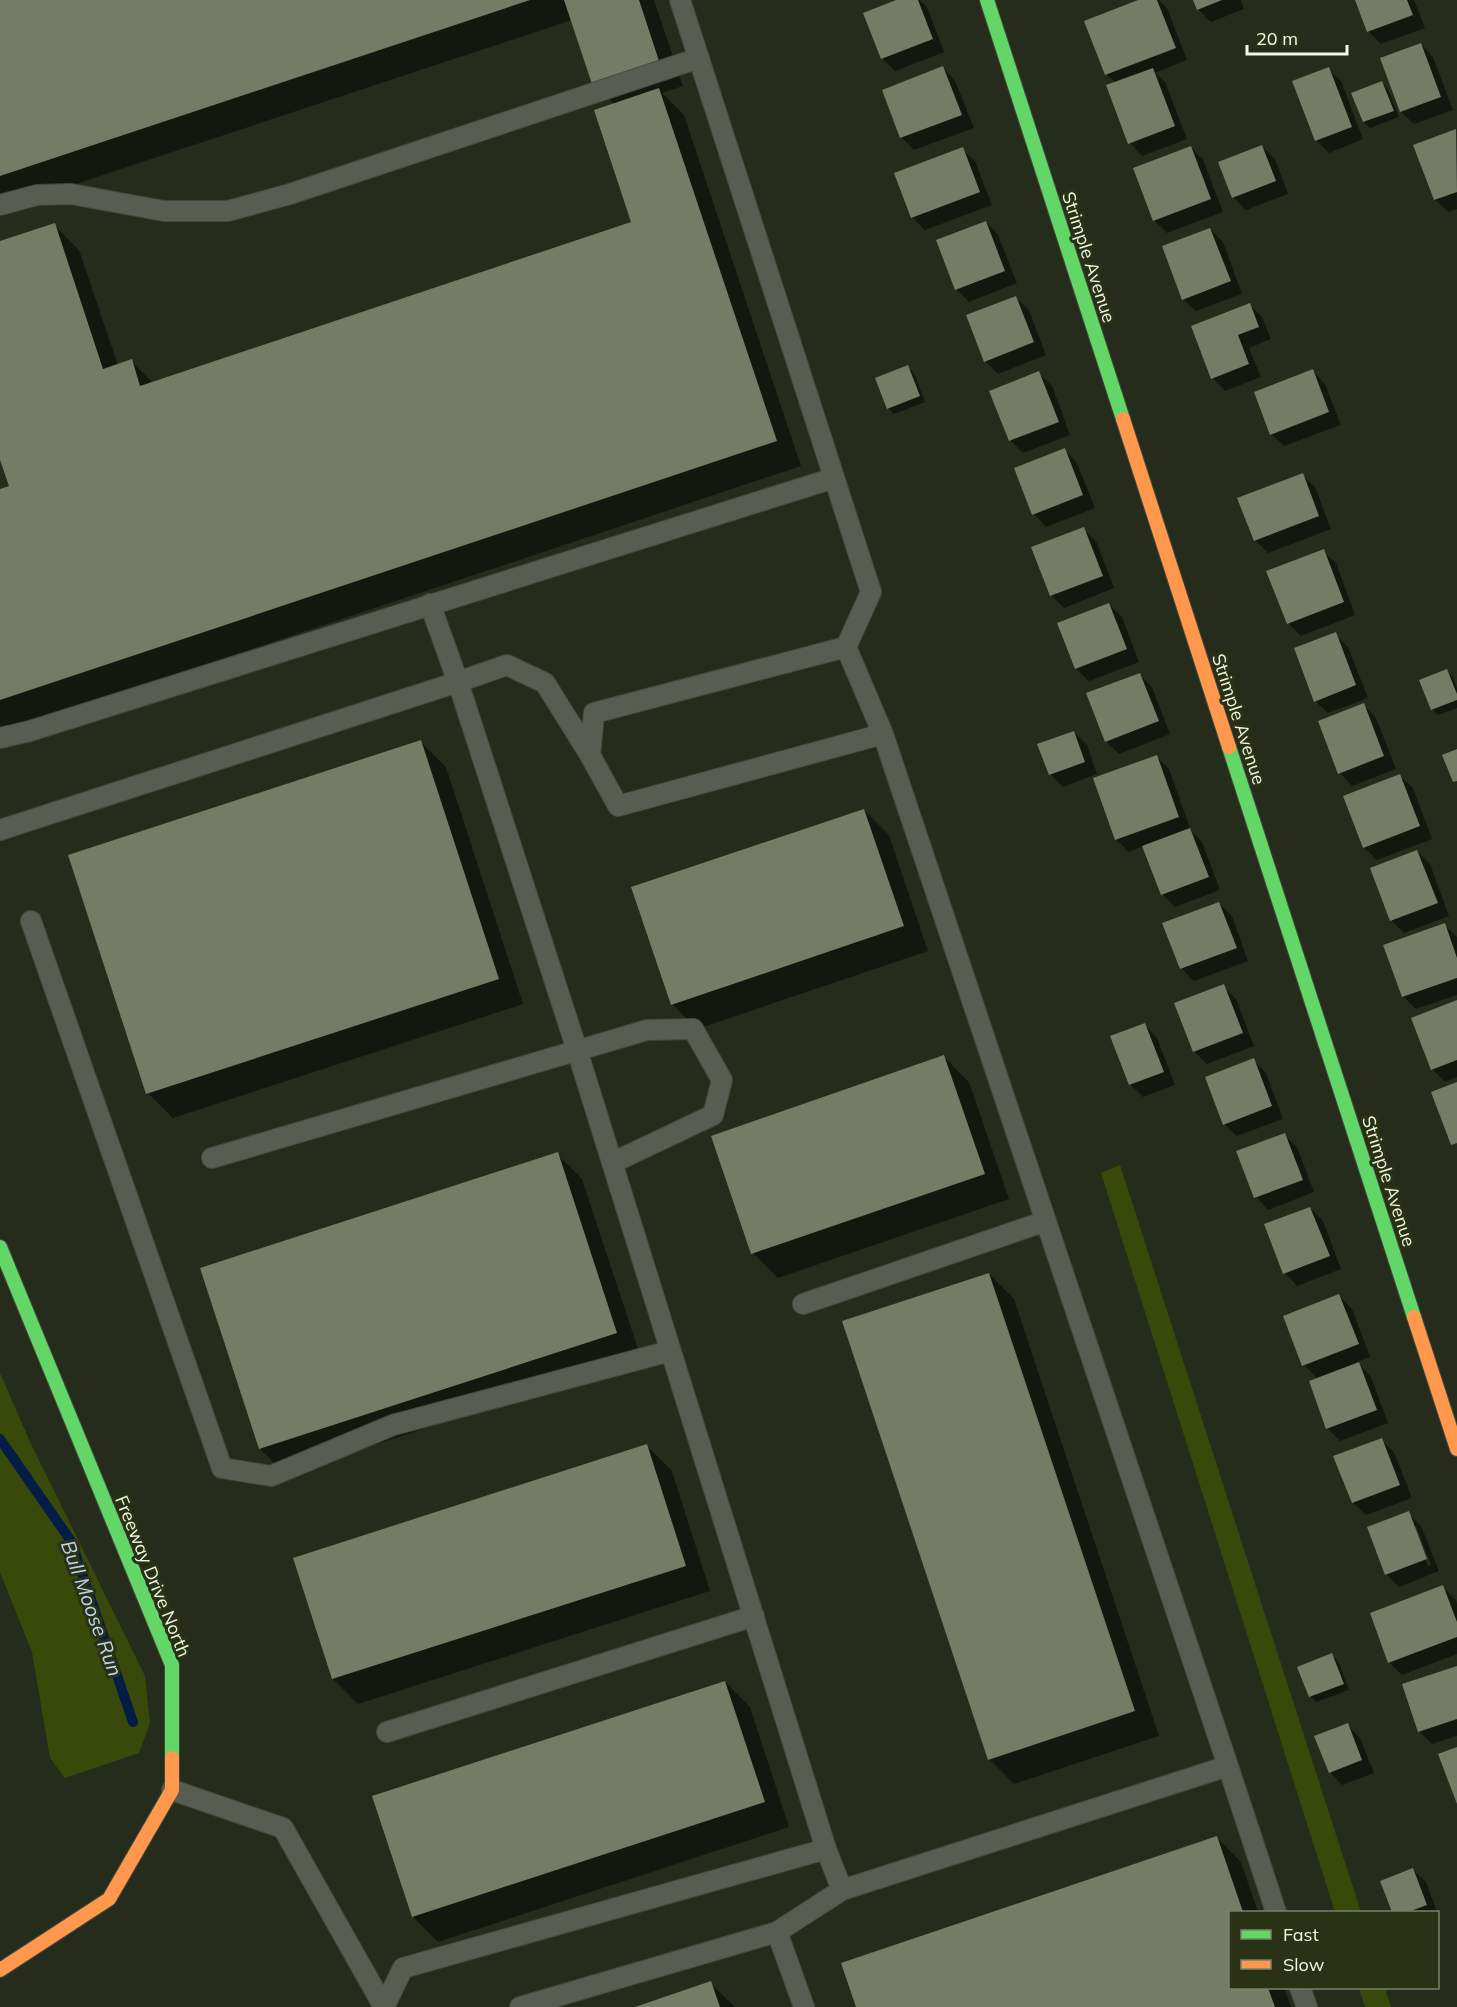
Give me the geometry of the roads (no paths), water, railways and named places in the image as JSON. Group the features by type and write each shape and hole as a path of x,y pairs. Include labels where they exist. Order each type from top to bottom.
{"street":[{"name":"Strimple Avenue","path":"987,0 1457,1449"},
{"name":"Freeway Drive North","path":"0,1247 172,1665 172,1790"},
{"path":"1,1968 109,1899 172,1790"}],"lane":[{"path":"680,0 871,592 846,647 883,734 1276,1911"},
{"path":"0,205 37,195 71,194 164,211 228,211 290,194 699,58"},
{"path":"0,738 30,731 834,478"},
{"path":"430,604 458,682 577,1050 826,1849 842,1890"},
{"path":"590,755 594,713 846,647"},
{"path":"0,830 507,665 545,683 590,755 618,806 883,734"},
{"path":"31,921 222,1468 271,1476 393,1425 670,1351"},
{"path":"212,1158 647,1030 693,1029 722,1080 713,1115 612,1163"},
{"path":"803,1304 1046,1221"},
{"path":"387,1732 754,1616"},
{"path":"520,2007 777,1932 842,1890 1228,1766"},
{"path":"172,1790 283,1828 384,2007 403,1968 826,1849"},
{"path":"777,1932 804,2007"},
{"path":"1300,1989 1307,2007"}],"waterway":[{"name":"Bull Moose Run","path":"0,1439 71,1541 133,1722"}]}
